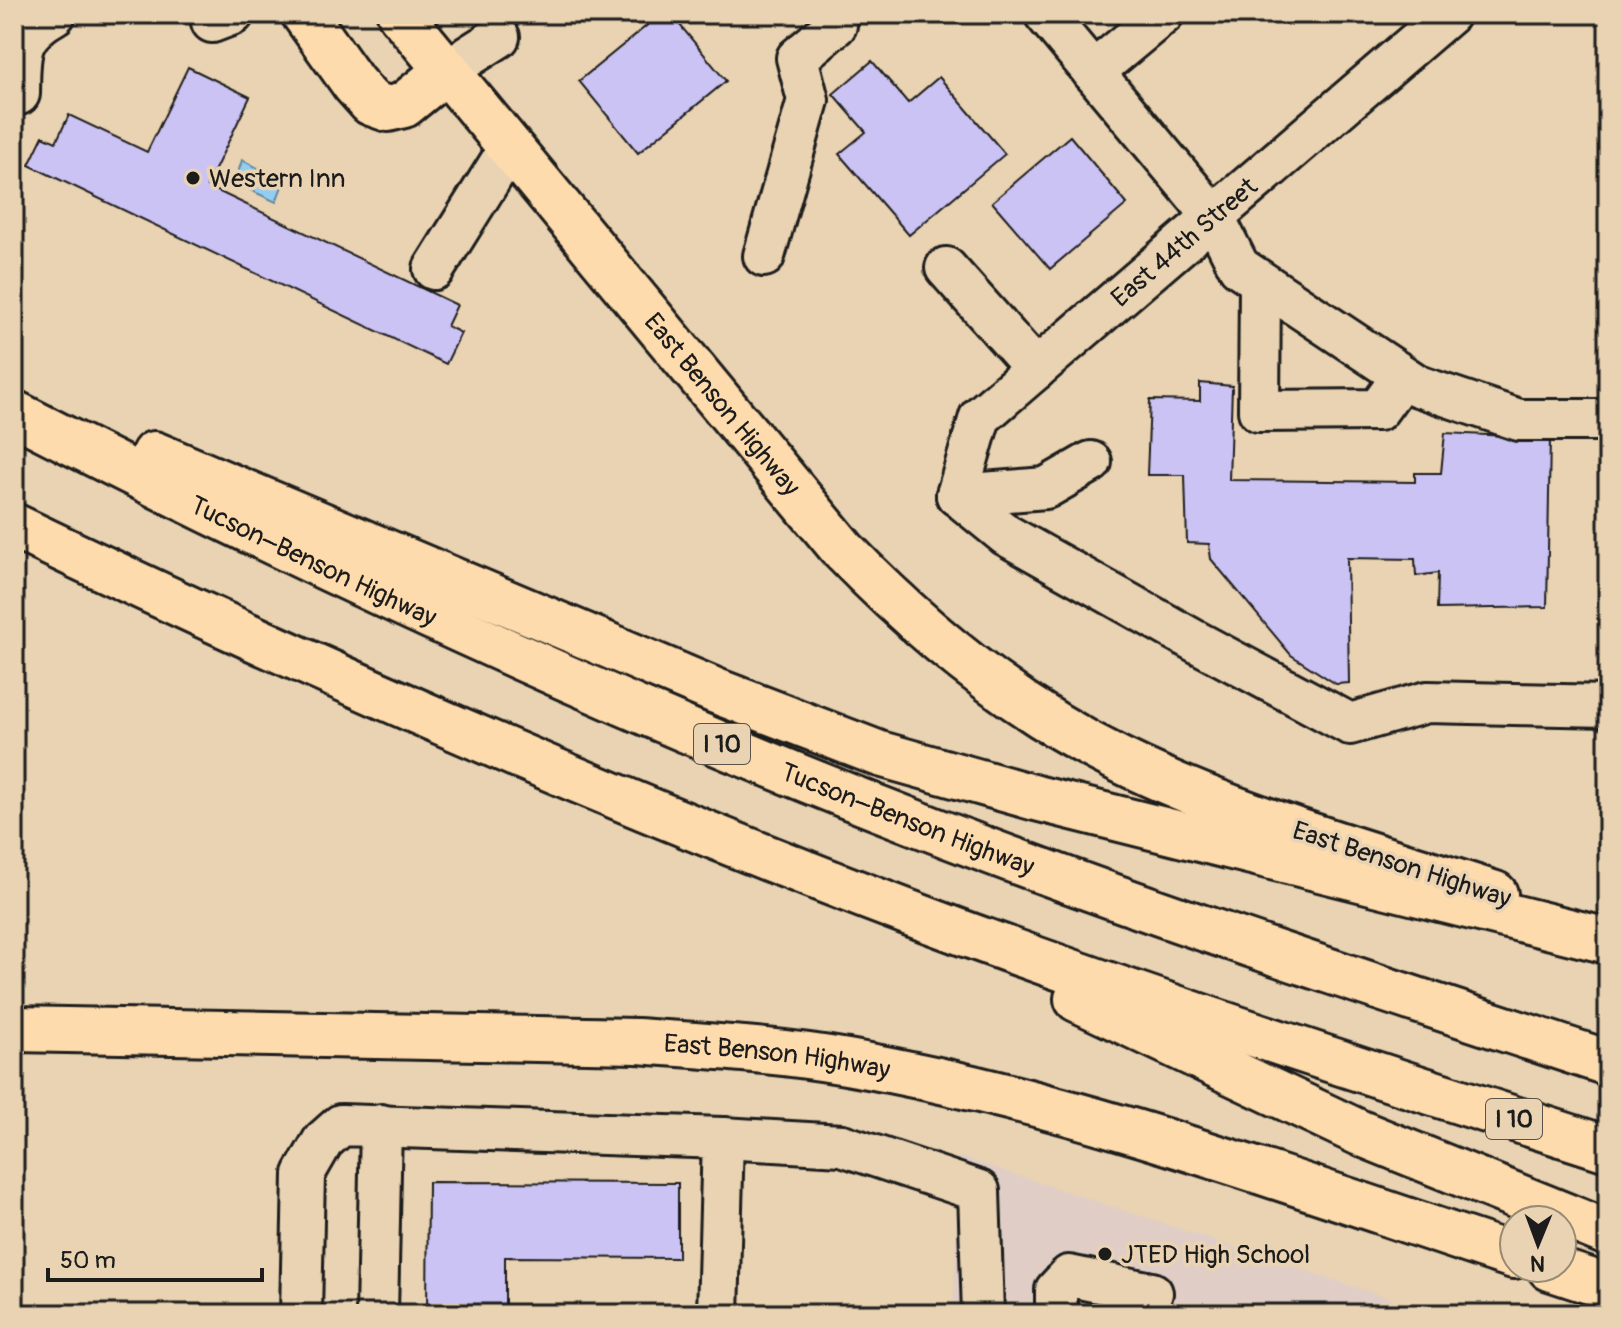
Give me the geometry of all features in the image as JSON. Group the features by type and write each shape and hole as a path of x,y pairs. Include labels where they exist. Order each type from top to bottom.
{"main road":[{"path":"304,14 371,103 388,109 404,105 447,70"},
{"name":"East Benson Highway","path":"400,14 843,550 903,610 972,668 1082,740 1197,795 1608,931"},
{"path":"14,400 270,501 716,691 880,754 1066,805 1608,941"},
{"name":"Tucson–Benson Highway","path":"14,413 336,574 661,718 860,801 1169,916 1608,1063"},
{"name":"I 10","path":"14,526 387,699 656,813 825,880 963,933 1244,1031 1608,1149"},
{"path":"825,880 1360,1133 1608,1233"},
{"name":"East Benson Highway","path":"14,1029 637,1041 735,1048 845,1062 942,1081 1154,1138 1498,1251"},
{"path":"1578,1277 1608,1287"}],"street":[{"path":"1045,14 1214,217 1239,267 1418,386 1519,420 1608,420"},
{"path":"1093,72 1163,14"},
{"name":"East 44th Street","path":"957,495 980,417 1449,14"},
{"path":"19,94 20,48 42,17"},
{"path":"764,256 808,100 797,58 836,25"},
{"path":"447,70 499,37"},
{"path":"434,269 510,147"},
{"path":"946,268 1036,369"},
{"path":"1260,282 1259,411 1378,410 1402,377"},
{"path":"957,495 1046,488 1091,462"},
{"path":"957,495 1006,535 1350,724 1427,702 1608,706"},
{"path":"301,1314 304,1174 323,1141 341,1125 842,1145 979,1191 983,1314"},
{"path":"377,1314 381,1125"},
{"path":"718,1314 723,1138"},
{"path":"1056,1314 1056,1290 1069,1276 1152,1293"}],"shaded area":[{"name":"JTED High School","path":"959,1156 1437,1314 953,1314"}],"water":[{"path":"242,160 284,181 276,202 235,183"}],"building":[{"path":"661,14 671,14 726,81 638,153 579,81"},
{"path":"872,61 908,103 939,77 1005,154 909,235 839,154 866,132 833,94"},
{"path":"188,67 250,97 207,186 457,305 447,326 461,333 446,364 29,165 43,136 56,142 69,115 147,152"},
{"path":"1070,136 1127,204 1050,269 992,202"},
{"path":"1200,383 1232,386 1229,480 1415,482 1415,473 1441,473 1445,433 1550,438 1547,607 1437,609 1438,573 1416,576 1415,559 1347,558 1349,683 1336,684 1291,655 1211,559 1209,544 1187,543 1185,475 1147,475 1150,400 1200,401"},
{"path":"428,1182 678,1183 678,1258 505,1257 505,1314 427,1314"}],"place":[{"name":"Western Inn","path":"193,178"},
{"name":"JTED High School","path":"1105,1254"}]}
